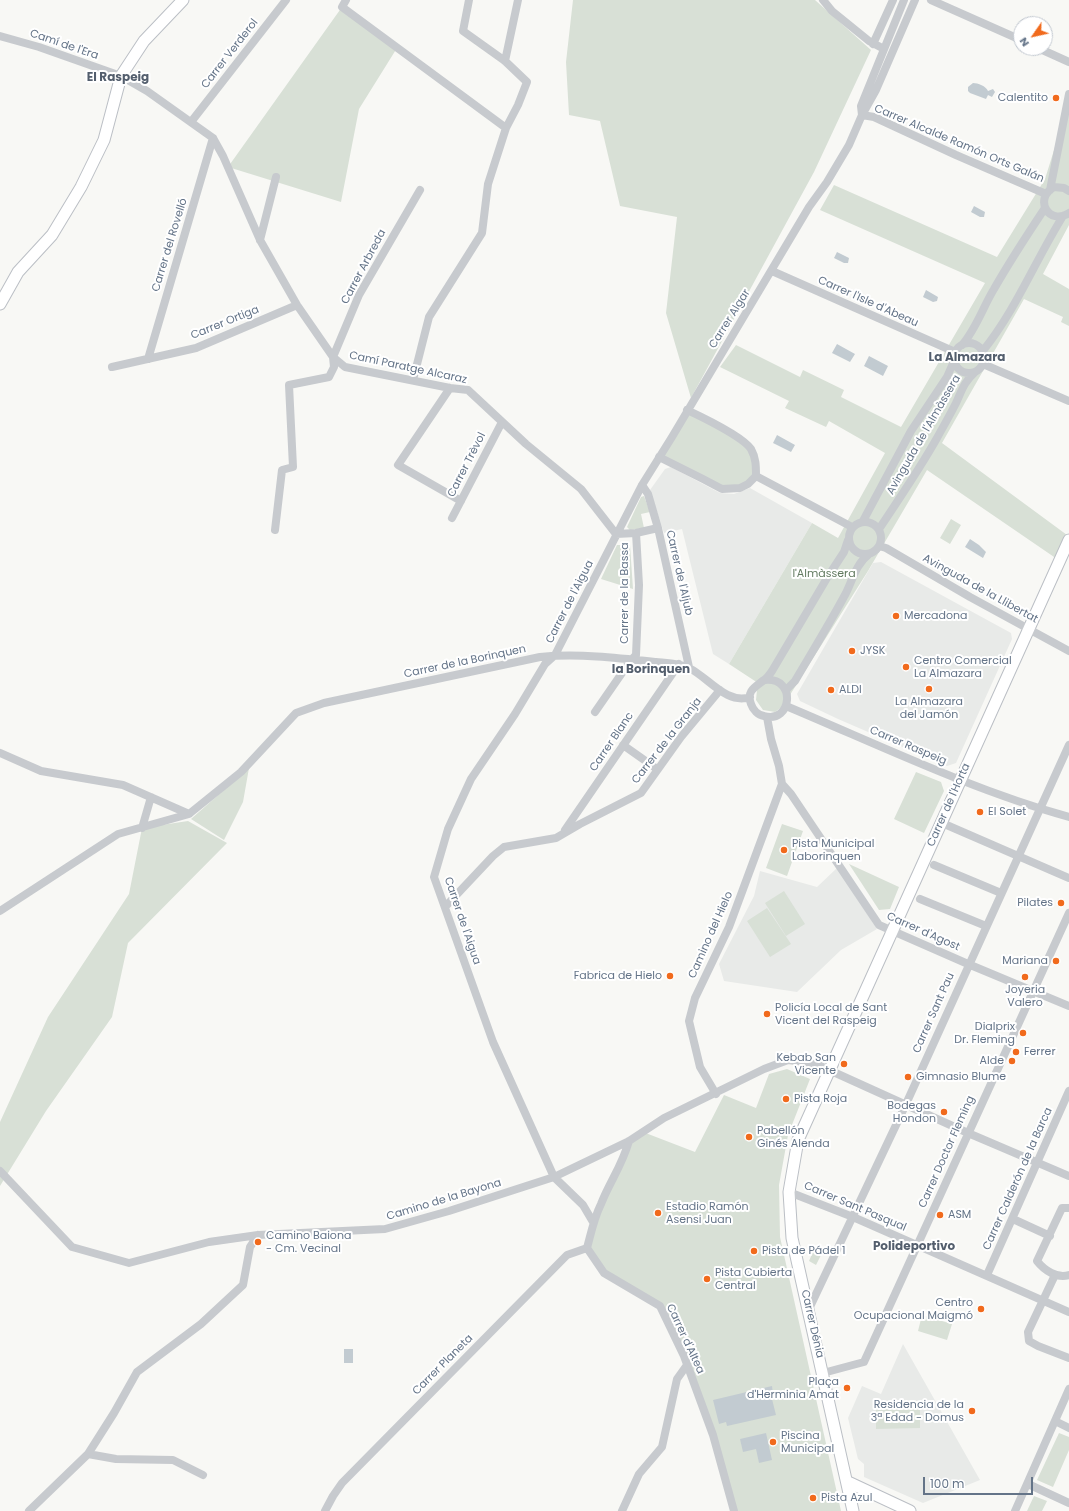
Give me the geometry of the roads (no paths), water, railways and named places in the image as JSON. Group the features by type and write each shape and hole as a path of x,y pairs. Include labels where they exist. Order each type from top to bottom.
{"street":[{"path":"0,304 18,272 52,235 81,187 104,140 121,76 144,41 183,0"},
{"name":"Carrer Verderol","path":"191,122 286,0"},
{"path":"346,0 342,7 506,128"},
{"path":"413,380 429,317 482,233 488,184 506,128 518,105 527,82 505,61 463,31 469,0"},
{"path":"505,61 518,0"},
{"path":"823,0 832,10 873,44 884,49"},
{"path":"873,44 893,0"},
{"name":"Carrer Algar","path":"862,116 861,106 904,0"},
{"name":"Carrer Algar","path":"616,534 642,485 772,271 809,207 827,182 849,145 876,90 915,0"},
{"path":"931,0 1013,36"},
{"name":"Camí de l'Era","path":"0,36 39,47 121,76"},
{"path":"1053,55 1069,62"},
{"name":"Camí Paratge Alcaraz","path":"121,76 146,91 213,138 223,156 260,240 297,305 333,357 345,367 450,388 468,390 526,444 581,489 616,534"},
{"path":"1066,214 1053,215 1044,204 1048,192 1069,94"},
{"name":"Carrer Alcalde Ramón Orts Galán","path":"862,116 874,117 956,155 1048,192"},
{"name":"Carrer del Rovelló","path":"148,359 213,138"},
{"path":"260,240 276,177"},
{"path":"1048,192 1059,187 1069,191"},
{"name":"Carrer Arbreda","path":"275,530 282,470 293,467 289,385 329,377 334,367 333,357 359,295 420,190"},
{"path":"962,345 971,343 978,346 982,352 984,358 983,364 975,372 964,372 956,365 955,356 962,345 974,329 1009,262 1046,208"},
{"path":"982,352 997,333 1020,296 1066,214"},
{"name":"Carrer l'Isle d'Abeau","path":"772,271 955,356"},
{"name":"Carrer Ortiga","path":"112,367 196,348 297,305"},
{"name":"Avinguda de l'Almàssera","path":"863,521 911,431 947,376 955,356"},
{"path":"983,364 1069,401"},
{"name":"Avinguda de l'Almàssera","path":"879,529 920,466 956,402 967,379 975,372"},
{"path":"450,388 398,465 461,501"},
{"path":"659,457 722,489 740,488 748,484 756,476 756,459 750,448 731,433 687,410"},
{"name":"Carrer Trèvol","path":"452,518 502,422"},
{"path":"756,476 852,527"},
{"name":"Carrer de l'Aljub","path":"642,485 648,494 658,528 689,667"},
{"path":"765,680 774,680 781,684 786,690 788,700 782,712 777,715 767,717 757,713 754,710 750,697 752,689 757,684 765,680 772,671 844,552 852,527 863,521 870,522 879,529 881,539 879,546 876,550 862,559 846,592 795,681 786,690"},
{"path":"616,534 636,533 658,528"},
{"name":"Carrer de la Bassa","path":"595,712 636,655 638,585 636,533"},
{"name":"Carrer de l'Aigua","path":"554,1177 493,1042 434,877 448,829 458,803 471,778 515,714 545,664 555,656 616,534"},
{"path":"848,540 853,549 859,553 869,554"},
{"name":"Carrer de l'Horta","path":"828,1070 942,823 1028,628 1068,545"},
{"name":"Avinguda de la Llibertat","path":"879,546 886,548 970,597 1069,651"},
{"name":"Carrer de la Borinquen","path":"189,814 241,772 296,713 324,703 540,657 555,656 678,664 689,667 720,690 734,698 744,699 750,697"},
{"name":"Carrer Blanc","path":"563,833 678,664"},
{"name":"Carrer de la Granja","path":"445,907 493,856 504,847 556,838 641,793 681,737 720,690"},
{"name":"Carrer Raspeig","path":"786,706 960,780 1039,809 1069,817"},
{"name":"Carrer d'Agost","path":"767,717 782,784 791,794 879,925 1069,1006"},
{"name":"Carrer Sant Pau","path":"808,1311 906,1104 968,964 1069,745"},
{"path":"623,746 657,769"},
{"path":"0,753 41,771 123,785 189,814"},
{"name":"Camino del Hielo","path":"716,1094 700,1067 689,1021 695,998 729,927 782,784"},
{"path":"142,828 151,797"},
{"path":"0,911 118,834 189,814"},
{"path":"942,823 1069,878"},
{"path":"934,865 1001,894"},
{"path":"920,899 986,926"},
{"name":"Carrer Doctor Fleming","path":"823,1373 864,1362 1069,913"},
{"name":"Camino de la Bayona","path":"0,1171 72,1247 129,1263 210,1242 258,1235 385,1229 449,1211 554,1177 629,1141 664,1118 716,1094 764,1069 788,1060 818,1065 968,1133 1069,1176"},
{"name":"Carrer Dénia","path":"828,1070 798,1140 789,1192 792,1238 848,1482 853,1511"},
{"name":"Carrer Calderón de la Barca","path":"987,1275 1069,1091"},
{"path":"587,1248 601,1203 624,1158 629,1141"},
{"path":"554,1177 583,1205 594,1222"},
{"name":"Carrer Sant Pasqual","path":"789,1192 853,1217 1069,1312"},
{"path":"1069,1208 1062,1208 1038,1261 1042,1268 1055,1275 1063,1277 1069,1275"},
{"path":"1013,1219 1050,1236"},
{"path":"29,1511 88,1454 114,1413 137,1372 201,1324 243,1285 250,1247 258,1235"},
{"name":"Carrer d'Altea","path":"587,1248 604,1272 660,1306 687,1365 713,1435 734,1511"},
{"name":"Carrer Planeta","path":"327,1510 333,1496 342,1483 567,1255 587,1248"},
{"path":"1055,1275 1028,1332 1029,1341 1069,1358"},
{"path":"622,1511 639,1474 662,1447 677,1379 687,1365"},
{"path":"1015,1511 1069,1389"},
{"path":"1055,1421 1069,1428"},
{"path":"88,1454 116,1459 173,1460 203,1475"},
{"path":"848,1482 910,1511"},
{"path":"1028,1484 1069,1503"}],"place":[{"name":"Calentito","path":"1056,98"},
{"name":"Mercadona","path":"896,616"},
{"name":"JYSK","path":"852,651"},
{"name":"Centro Comercial La Almazara","path":"906,667"},
{"name":"La Almazara del Jamón","path":"929,689"},
{"name":"ALDI","path":"831,690"},
{"name":"El Solet","path":"980,812"},
{"name":"Pista Municipal Laborinquen","path":"784,850"},
{"name":"Pilates","path":"1061,903"},
{"name":"Mariana","path":"1056,961"},
{"name":"Fabrica de Hielo","path":"670,976"},
{"name":"Joyeria Valero","path":"1025,977"},
{"name":"Policía Local de Sant Vicent del Raspeig","path":"767,1014"},
{"name":"Dialprix Dr. Fleming","path":"1023,1033"},
{"name":"Ferrer","path":"1016,1052"},
{"name":"Alde","path":"1012,1061"},
{"name":"Kebab San Vicente","path":"844,1064"},
{"name":"Gimnasio Blume","path":"908,1077"},
{"name":"Pista Roja","path":"786,1099"},
{"name":"Bodegas Hondon","path":"944,1112"},
{"name":"Pabellón Ginés Alenda","path":"749,1137"},
{"name":"Estadio Ramón Asensi Juan","path":"658,1213"},
{"name":"ASM","path":"940,1215"},
{"name":"Camino Baiona - Cm. Vecinal","path":"258,1242"},
{"name":"Pista de Pádel 1","path":"754,1251"},
{"name":"Pista Cubierta Central","path":"707,1279"},
{"name":"Centro Ocupacional Maigmó","path":"981,1309"},
{"name":"Plaça d'Herminia Amat","path":"847,1388"},
{"name":"Residencia de la 3ª Edad - Domus","path":"972,1411"},
{"name":"Piscina Municipal","path":"773,1442"},
{"name":"Pista Azul","path":"813,1498"}],"district":[{"name":"El Raspeig","path":"118,78"},
{"name":"La Almazara","path":"967,358"},
{"name":"la Borinquen","path":"651,670"},
{"name":"Polideportivo","path":"914,1247"}],"park label":[{"name":"l'Almàssera","path":"824,574"}]}
